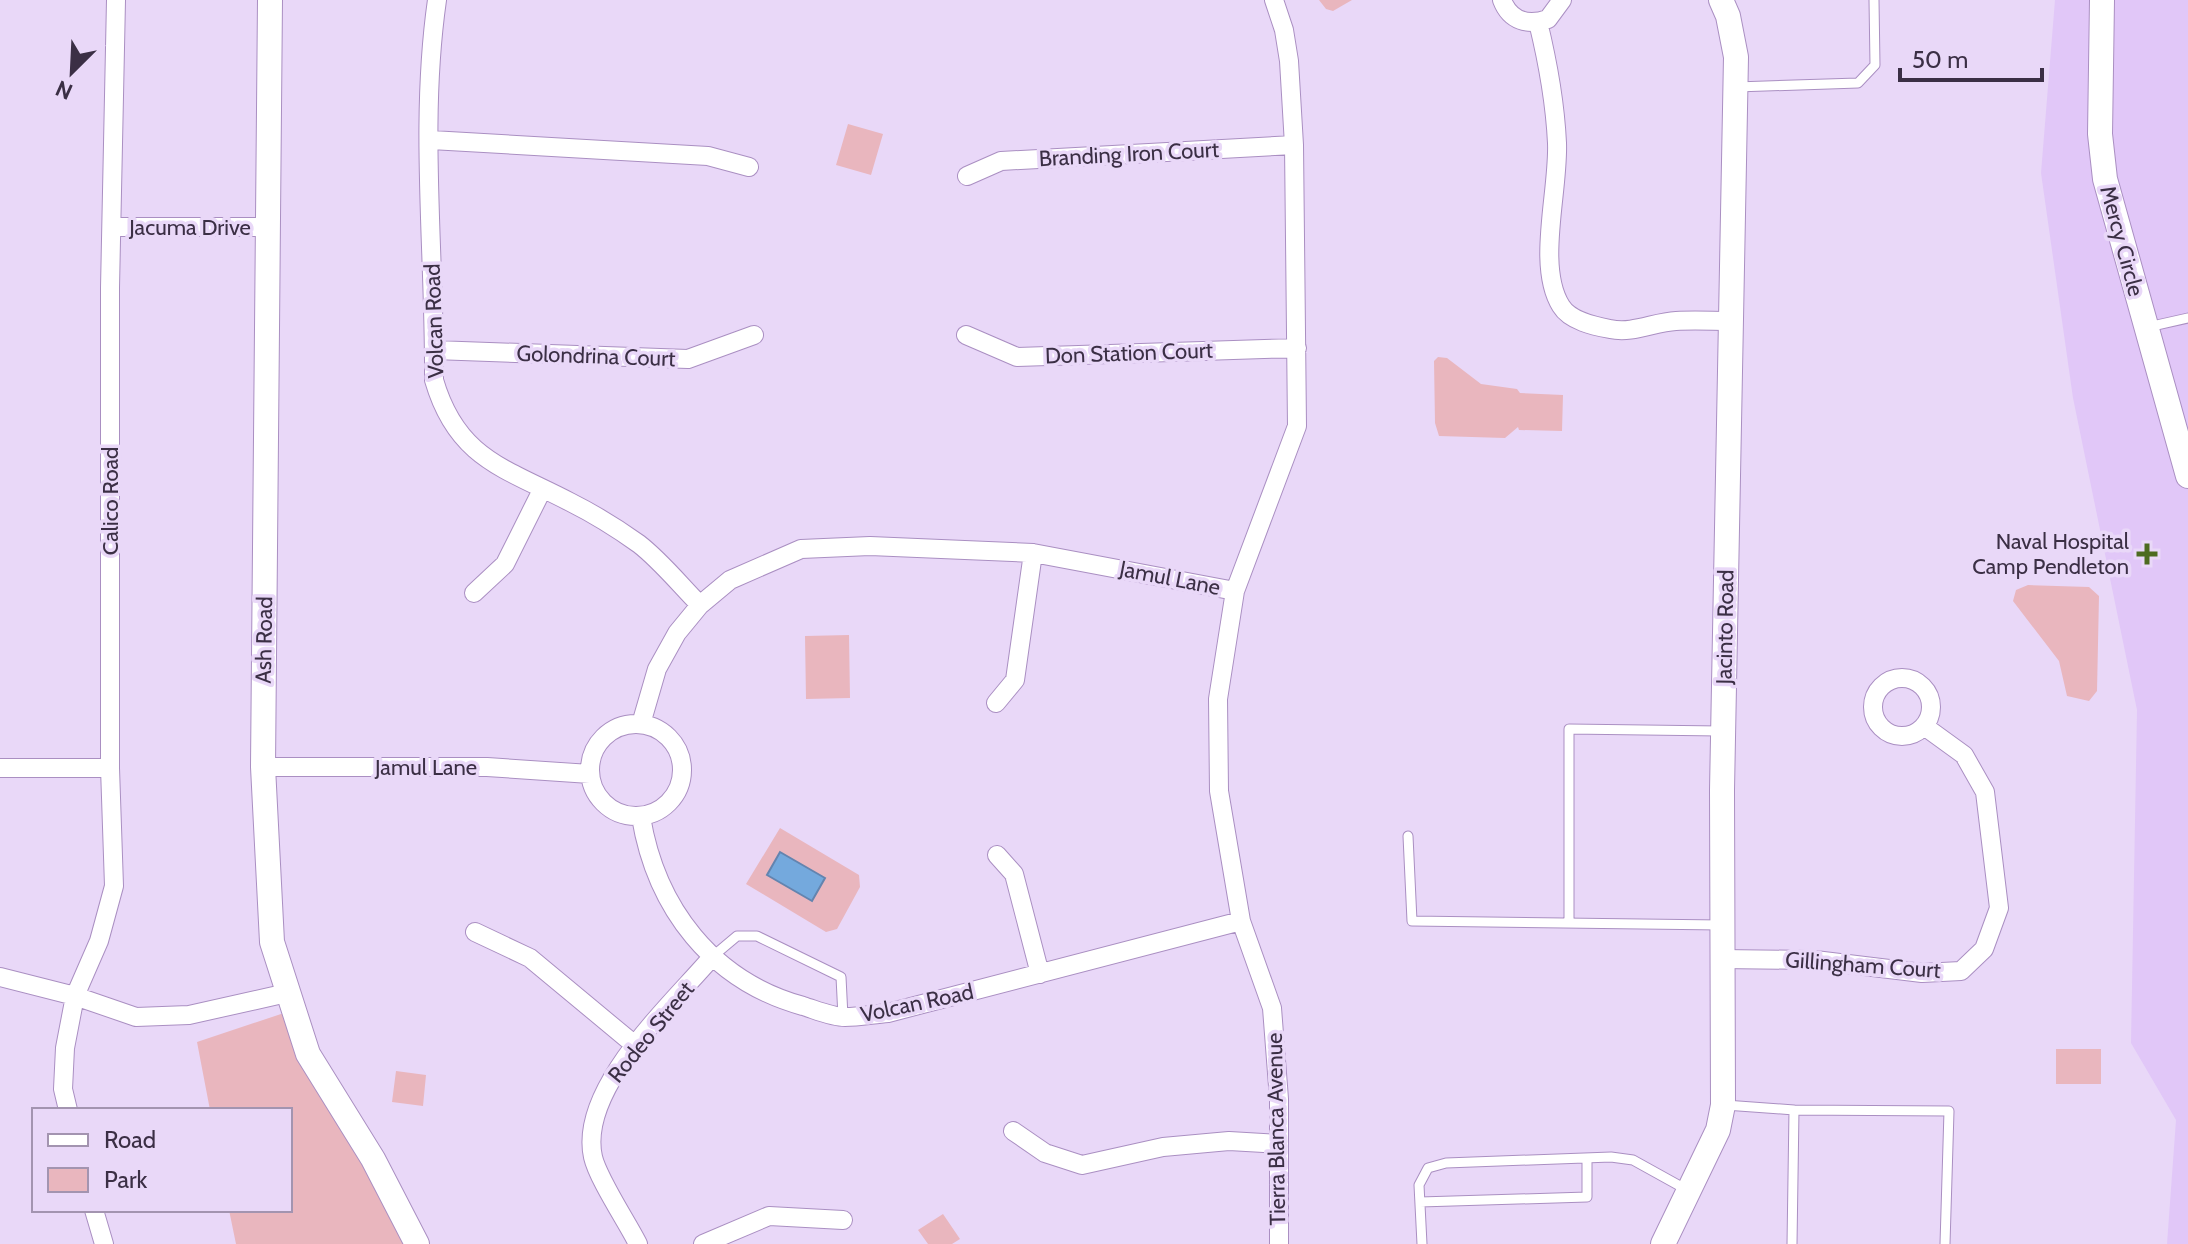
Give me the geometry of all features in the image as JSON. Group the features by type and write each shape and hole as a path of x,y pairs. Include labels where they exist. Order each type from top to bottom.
{"street":[{"name":"Calico Road","path":"68,1108 63,1089 65,1048 75,996 99,941 114,886 110,768 116,0"},
{"name":"Ash Road","path":"270,0 263,767 272,942 308,1054 373,1159 417,1244"},
{"name":"Volcan Road","path":"437,0 430,48 434,380 441,406 480,457 571,502 641,546 700,605"},
{"name":"Jamul Lane","path":"641,724 657,669 677,633 700,605 730,580 801,549 870,546 1033,553 1235,591 1297,426 1294,145 1289,61 1284,30 1274,0"},
{"path":"1502,0 1511,15 1529,23 1555,13 1562,0"},
{"name":"Jacinto Road","path":"1663,1244 1718,1130 1723,1105 1723,731 1736,57 1728,16 1721,0"},
{"name":"Mercy Circle","path":"2102,0 2100,134 2105,179 2188,476"},
{"path":"1538,22 1553,83 1557,147 1554,222 1548,256 1550,283 1562,309 1581,322 1613,330 1639,329 1673,321 1732,321"},
{"path":"431,140 708,156 749,167"},
{"name":"Branding Iron Court","path":"967,176 1001,161 1294,145"},
{"name":"Jacuma Drive","path":"112,227 269,227"},
{"name":"Golondrina Court","path":"434,350 688,359 754,335"},
{"name":"Don Station Court","path":"966,335 1017,357 1297,348"},
{"path":"474,593 505,564 521,538 542,490"},
{"path":"996,703 1015,680 1033,553"},
{"name":"Tierra Blanca Avenue","path":"1235,591 1218,699 1218,761 1222,820 1241,921 1272,1008 1279,1144 1279,1244"},
{"path":"641,724 668,737 677,749 682,778 668,804 641,817 626,816 601,801 590,774 598,743 610,732 641,724"},
{"name":"Gillingham Court","path":"1721,959 1815,960 1922,973 1961,971 1984,949 1999,908 1985,792 1964,755 1924,726"},
{"name":"Jamul Lane","path":"263,767 487,767 590,774"},
{"path":"0,768 110,768"},
{"name":"Volcan Road","path":"641,817 646,850 667,901 686,932 745,983 783,1001 843,1017 888,1013 1241,921"},
{"path":"997,855 1014,874 1040,974"},
{"path":"475,932 530,958 636,1046"},
{"name":"Rodeo Street","path":"638,1244 593,1157 595,1115 605,1089 636,1046 712,957"},
{"path":"0,977 75,996 136,1017 189,1015 287,993"},
{"path":"1013,1131 1045,1153 1082,1165 1163,1147 1229,1141 1279,1144"},
{"path":"95,1212 104,1244"},
{"path":"703,1244 769,1216 843,1220"}],"lane":[{"path":"1736,87 1858,83 1875,65 1874,0"},
{"path":"2145,328 2188,318"},
{"path":"1569,923 1569,729 1723,731"},
{"path":"1408,836 1412,921 1721,925"},
{"path":"712,957 737,936 757,936 841,977 843,1017"},
{"path":"1723,1105 1794,1110 1949,1111 1945,1244"},
{"path":"1792,1244 1794,1110"},
{"path":"1420,1202 1587,1197 1587,1158"},
{"path":"1422,1244 1419,1185 1428,1168 1446,1163 1587,1158 1633,1160 1690,1191"}],"shaded area":[{"name":"Naval Hospital Camp Pendleton","path":"2055,0 2188,0 2188,1244 2167,1244 2176,1120 2131,1043 2137,710 2073,398 2041,173"}],"green space":[{"path":"1319,0 1352,0 1333,11 1326,9"},
{"path":"848,124 883,134 871,175 836,165"},
{"path":"1438,357 1447,358 1481,384 1517,389 1520,393 1563,395 1562,431 1519,430 1518,427 1505,438 1439,436 1435,423 1434,361"},
{"path":"2028,585 2089,587 2099,596 2097,691 2089,701 2067,696 2059,661 2013,601 2016,590"},
{"path":"849,635 850,698 806,699 805,636"},
{"path":"780,828 859,875 860,887 837,929 826,932 746,884"},
{"path":"293,1010 417,1244 236,1244 229,1212 292,1212 292,1108 210,1108 197,1042"},
{"path":"2056,1049 2101,1049 2101,1084 2056,1084"},
{"path":"396,1071 426,1075 423,1106 392,1102"},
{"path":"943,1214 960,1239 952,1244 928,1244 918,1230"}],"water":[{"path":"780,852 825,878 812,901 767,875"}],"place":[{"name":"Naval Hospital Camp Pendleton","path":"2147,554"}]}
